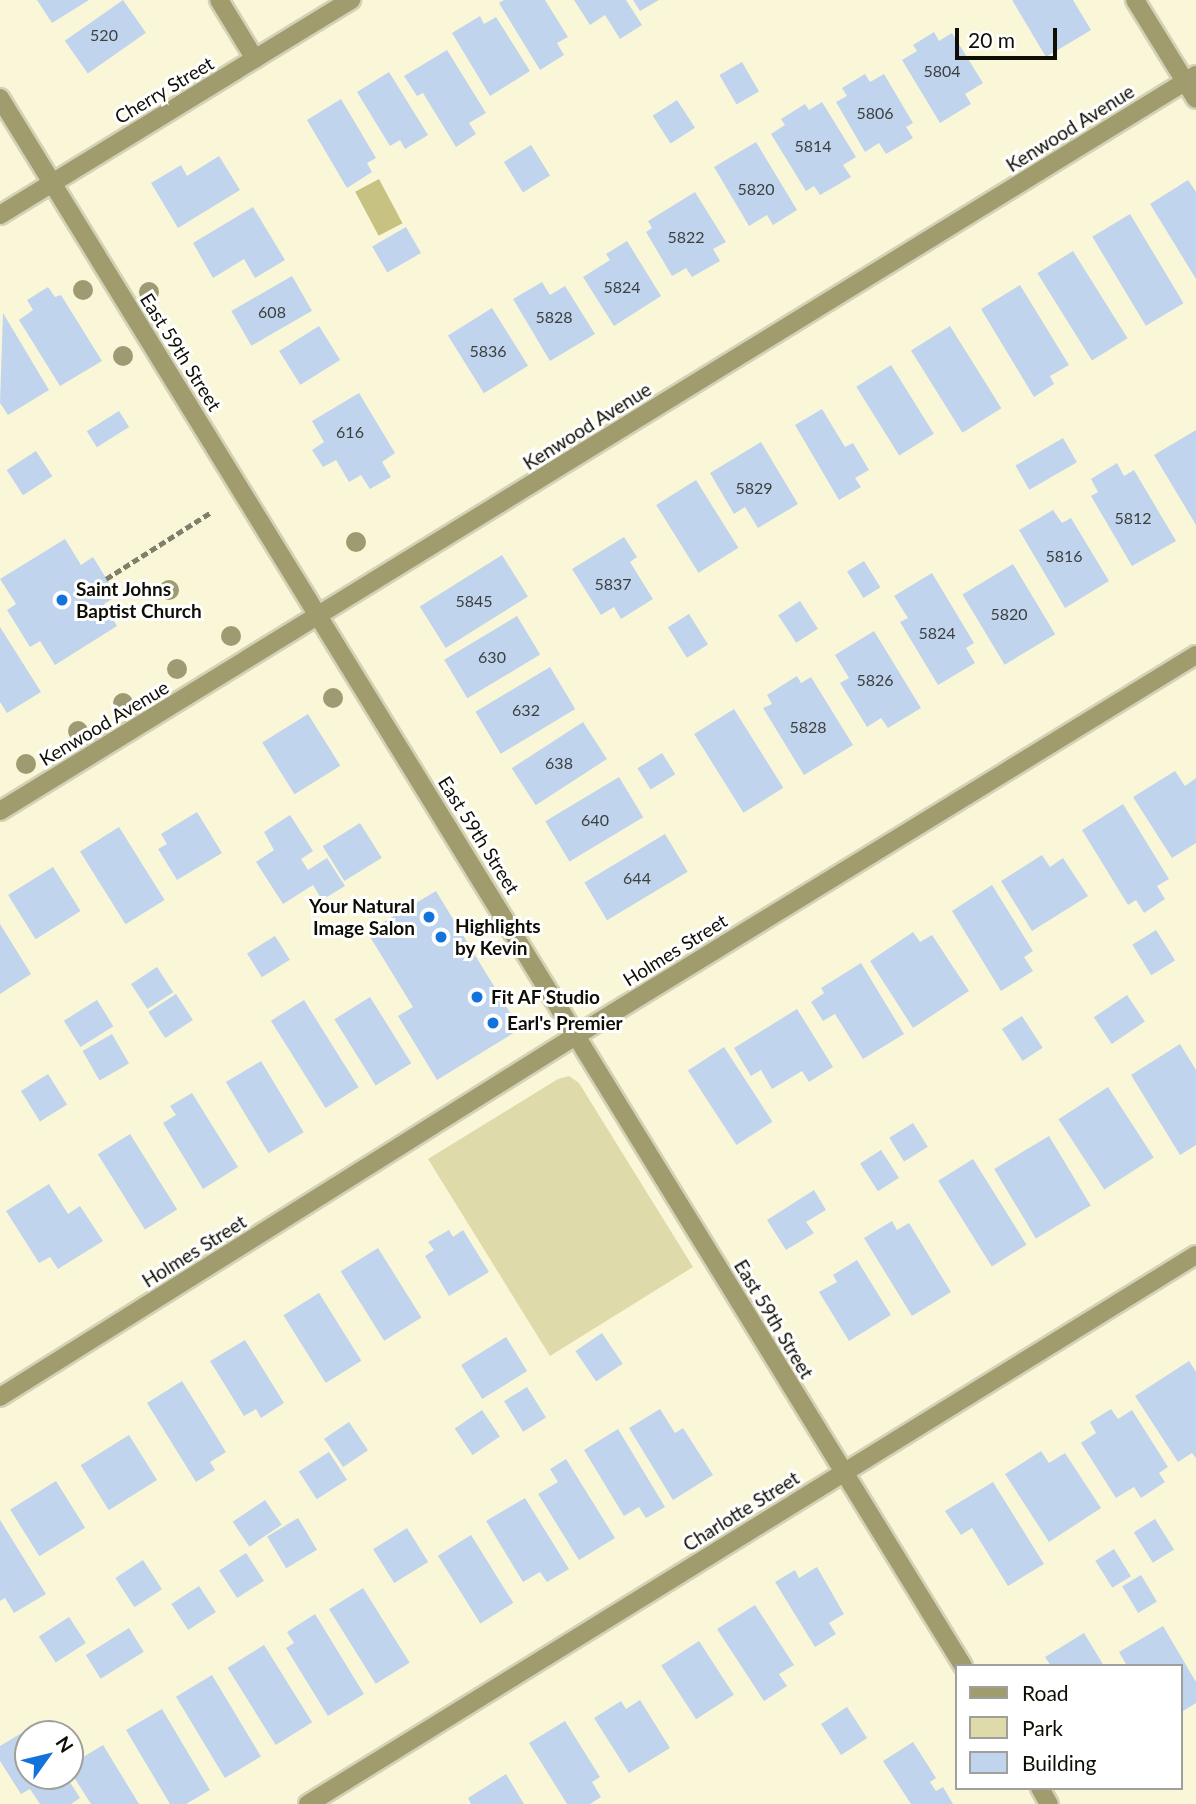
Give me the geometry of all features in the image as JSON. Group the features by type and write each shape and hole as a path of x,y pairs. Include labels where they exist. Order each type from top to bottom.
{"street":[{"path":"219,0 255,59"},
{"name":"Cherry Street","path":"0,215 351,0"},
{"path":"1135,0 1191,78 1196,99"},
{"name":"Kenwood Avenue","path":"0,811 1191,78"},
{"name":"East 59th Street","path":"0,98 963,1664"},
{"name":"Holmes Street","path":"0,1397 577,1035 1196,655"},
{"name":"Charlotte Street","path":"308,1804 1196,1255"}],"path":[{"path":"106,579 211,512"}],"green space":[{"path":"569,1076 579,1083 693,1267 550,1356 428,1159 558,1079"}],"shaded area":[{"path":"379,179 402,223 379,236 355,192"}],"building":[{"path":"37,0 89,0 52,23"},
{"path":"123,0 146,33 88,73 65,41"},
{"path":"504,0 545,0 568,37 557,43 564,55 540,70 499,3"},
{"path":"574,0 626,0 642,25 620,39 605,15 590,25"},
{"path":"633,0 659,0 640,11"},
{"path":"1012,0 1073,0 1091,30 1046,57"},
{"path":"480,16 484,24 496,17 530,71 490,96 452,33"},
{"path":"934,32 939,41 952,33 983,83 965,94 971,104 940,123 902,60 917,51 913,45"},
{"path":"447,50 486,113 469,123 476,134 456,147 423,93 417,96 404,76"},
{"path":"742,62 759,91 736,104 719,75"},
{"path":"389,72 428,135 405,149 400,140 390,146 357,92"},
{"path":"865,74 870,82 884,74 913,123 906,127 913,138 886,154 879,143 865,152 836,102 847,96 842,88"},
{"path":"341,99 376,158 367,163 372,172 347,188 307,120"},
{"path":"677,100 695,128 671,143 653,116"},
{"path":"822,102 856,157 843,165 851,177 820,195 814,186 806,191 771,134 785,125 781,119 805,104 809,110"},
{"path":"756,142 797,210 773,225 767,215 749,226 714,167"},
{"path":"531,145 550,176 523,192 504,162"},
{"path":"219,156 240,190 178,228 151,183 181,165 187,176"},
{"path":"1188,180 1196,192 1196,279 1150,204"},
{"path":"695,192 726,242 713,249 720,261 692,277 686,268 672,276 646,232 652,228 648,221"},
{"path":"253,207 285,260 255,278 244,259 213,278 193,243"},
{"path":"1130,214 1184,303 1146,326 1092,237"},
{"path":"406,227 421,253 387,272 372,247"},
{"path":"627,241 661,296 614,326 583,277 610,260 606,254"},
{"path":"1073,251 1128,338 1092,361 1037,273"},
{"path":"292,276 312,311 251,346 231,311"},
{"path":"542,282 550,295 565,286 595,334 550,361 513,299"},
{"path":"1020,285 1069,365 1050,376 1054,384 1034,397 981,309"},
{"path":"48,287 55,297 61,295 102,361 60,386 19,320 33,310 27,300"},
{"path":"492,308 528,366 484,393 448,336"},
{"path":"3,313 49,390 8,415 0,403"},
{"path":"319,326 340,360 300,385 279,351"},
{"path":"950,326 1001,408 962,433 911,350"},
{"path":"891,365 934,434 899,455 856,387"},
{"path":"359,393 395,453 382,462 391,477 370,489 361,475 349,482 336,460 323,467 312,450 324,442 312,421"},
{"path":"822,409 845,447 853,443 869,470 855,478 861,487 839,500 795,425"},
{"path":"119,411 129,427 97,447 87,431"},
{"path":"1196,430 1196,525 1154,455"},
{"path":"1063,438 1077,462 1029,490 1015,466"},
{"path":"761,442 798,504 758,528 745,507 734,514 710,473"},
{"path":"36,451 52,476 23,495 7,470"},
{"path":"1117,463 1124,476 1134,470 1176,541 1132,566 1091,496 1098,492 1091,479"},
{"path":"696,480 738,548 699,573 656,505"},
{"path":"1053,510 1062,523 1071,518 1109,581 1065,608 1019,530"},
{"path":"624,537 637,557 630,562 653,599 621,619 614,607 601,615 572,569"},
{"name":"Saint Johns Baptist Church","path":"65,539 81,565 93,557 117,596 104,604 117,626 55,665 40,641 30,647 7,610 16,604 0,579"},
{"path":"502,555 528,597 446,648 420,606"},
{"path":"864,561 880,587 863,598 847,572"},
{"path":"1013,564 1055,634 1005,665 962,594"},
{"path":"932,573 974,643 966,648 975,663 938,685 900,622 908,618 894,596"},
{"path":"800,601 818,629 796,643 778,615"},
{"path":"689,614 708,645 687,658 668,627"},
{"path":"517,616 540,655 467,698 444,660"},
{"path":"0,627 41,692 7,713 0,702"},
{"path":"874,631 921,708 888,728 881,718 867,727 840,683 849,678 835,655"},
{"path":"550,667 575,709 501,754 475,712"},
{"path":"797,676 801,683 811,677 853,745 804,775 763,708 772,704 767,695"},
{"path":"734,709 783,788 743,813 694,734"},
{"path":"308,714 340,766 295,794 262,743"},
{"path":"583,722 607,759 536,805 512,768"},
{"path":"662,753 675,774 651,790 637,768"},
{"path":"1175,771 1185,786 1196,778 1196,843 1172,858 1133,797"},
{"path":"619,777 643,817 569,862 545,821"},
{"path":"1123,804 1169,879 1157,886 1165,899 1144,913 1136,900 1128,905 1082,830"},
{"path":"197,812 222,853 177,880 158,849 167,844 161,834"},
{"path":"290,815 313,851 301,859 308,870 327,858 345,886 322,900 313,885 283,904 256,862 274,850 264,832"},
{"path":"360,823 382,858 344,881 323,846"},
{"path":"119,827 165,900 126,924 80,851"},
{"path":"665,834 688,872 607,920 584,882"},
{"path":"1042,855 1050,867 1063,858 1088,896 1032,931 1001,881"},
{"path":"53,867 81,911 36,939 8,895"},
{"path":"992,885 1033,951 1024,957 1033,971 1001,991 952,911"},
{"path":"436,891 520,1029 437,1080 398,1016 413,1007 367,932"},
{"path":"0,924 31,974 0,994"},
{"path":"1156,930 1175,961 1151,975 1132,945"},
{"path":"913,932 920,942 932,935 969,991 913,1028 870,961"},
{"path":"275,936 290,960 262,977 247,953"},
{"path":"861,963 904,1034 863,1059 835,1014 823,1021 811,1002 824,993 821,988"},
{"path":"157,967 173,992 147,1009 131,984"},
{"path":"176,994 193,1020 165,1038 148,1012"},
{"path":"1127,995 1145,1022 1112,1044 1094,1017"},
{"path":"370,997 411,1063 376,1085 334,1019"},
{"path":"97,1000 113,1026 80,1047 64,1021"},
{"path":"304,1000 359,1087 326,1108 271,1021"},
{"path":"797,1009 833,1067 809,1082 802,1071 772,1089 761,1070 751,1076 734,1048"},
{"path":"1022,1016 1043,1048 1023,1061 1002,1029"},
{"path":"112,1034 129,1063 100,1080 83,1051"},
{"path":"1180,1044 1196,1070 1196,1145 1180,1155 1131,1075"},
{"path":"724,1047 772,1122 736,1145 688,1070"},
{"path":"261,1061 304,1132 269,1153 226,1082"},
{"path":"48,1074 67,1105 40,1121 21,1091"},
{"path":"1108,1087 1154,1157 1104,1190 1059,1119"},
{"path":"192,1093 238,1167 203,1189 163,1123 176,1115 170,1106"},
{"path":"913,1123 928,1147 904,1162 889,1138"},
{"path":"130,1134 177,1209 145,1230 98,1154"},
{"path":"1049,1136 1091,1205 1036,1238 994,1169"},
{"path":"881,1150 899,1178 878,1191 860,1164"},
{"path":"973,1159 1027,1245 992,1266 938,1181"},
{"path":"49,1184 68,1214 80,1206 103,1241 58,1269 50,1257 39,1263 6,1211"},
{"path":"814,1190 826,1210 806,1222 814,1233 786,1250 767,1220"},
{"path":"892,1221 897,1230 909,1223 951,1292 912,1316 864,1238"},
{"path":"449,1230 453,1237 463,1230 489,1272 449,1296 425,1256 434,1250 428,1242"},
{"path":"378,1248 421,1318 384,1341 341,1271"},
{"path":"857,1260 891,1315 849,1341 819,1292 837,1282 833,1275"},
{"path":"319,1293 361,1361 326,1383 283,1315"},
{"path":"602,1333 623,1364 596,1382 575,1351"},
{"path":"506,1337 527,1371 482,1399 461,1365"},
{"path":"245,1340 284,1403 261,1418 256,1409 244,1416 210,1361"},
{"path":"1189,1361 1196,1372 1196,1458 1192,1453 1178,1462 1135,1396"},
{"path":"182,1381 226,1452 210,1462 215,1470 196,1482 147,1403"},
{"path":"527,1387 546,1418 523,1432 504,1401"},
{"path":"660,1409 675,1433 683,1428 713,1475 673,1500 629,1428"},
{"path":"1111,1409 1118,1419 1132,1410 1168,1467 1159,1473 1165,1482 1141,1498 1134,1487 1116,1498 1081,1443 1096,1433 1090,1422"},
{"path":"482,1410 500,1437 473,1455 455,1428"},
{"path":"349,1422 368,1450 343,1467 324,1439"},
{"path":"618,1429 665,1507 646,1518 639,1507 624,1516 584,1450"},
{"path":"129,1435 157,1480 109,1510 81,1465"},
{"path":"1041,1451 1049,1463 1065,1453 1101,1508 1049,1542 1005,1474"},
{"path":"329,1452 347,1480 317,1499 299,1472"},
{"path":"566,1459 615,1538 579,1560 538,1494 558,1482 550,1469"},
{"path":"56,1481 85,1528 39,1556 10,1510"},
{"path":"993,1482 1044,1564 1008,1586 972,1528 961,1535 945,1511"},
{"path":"525,1498 569,1569 547,1582 540,1572 523,1582 486,1521"},
{"path":"265,1500 282,1525 249,1547 233,1522"},
{"path":"298,1518 317,1550 286,1568 267,1537"},
{"path":"1155,1519 1174,1550 1153,1563 1134,1532"},
{"path":"0,1520 46,1594 14,1613 5,1598 0,1601"},
{"path":"407,1528 428,1562 394,1583 373,1549"},
{"path":"471,1535 513,1603 480,1624 438,1556"},
{"path":"1114,1549 1131,1576 1112,1588 1095,1561"},
{"path":"246,1553 264,1581 237,1598 219,1570"},
{"path":"143,1560 162,1589 134,1607 115,1578"},
{"path":"817,1567 844,1614 829,1623 836,1634 815,1647 775,1582 795,1570 799,1578"},
{"path":"1141,1575 1157,1602 1138,1613 1122,1586"},
{"path":"199,1586 216,1612 188,1630 171,1604"},
{"path":"363,1588 410,1663 376,1684 329,1609"},
{"path":"755,1605 794,1665 779,1674 787,1686 764,1701 717,1629"},
{"path":"315,1614 364,1694 328,1716 286,1648 294,1643 287,1632"},
{"path":"69,1617 86,1643 56,1663 39,1637"},
{"path":"1163,1626 1196,1682 1196,1703 1182,1712 1182,1664 1126,1664 1119,1652"},
{"path":"129,1628 144,1652 101,1679 86,1655"},
{"path":"1084,1633 1103,1664 1050,1664 1045,1657"},
{"path":"699,1641 734,1695 696,1719 661,1666"},
{"path":"264,1645 312,1722 276,1745 228,1668"},
{"path":"212,1675 261,1756 225,1778 176,1697"},
{"path":"640,1700 670,1748 629,1773 594,1718 621,1701 626,1709"},
{"path":"847,1707 867,1738 841,1755 821,1724"},
{"path":"162,1709 210,1790 186,1804 170,1804 126,1730"},
{"path":"565,1721 600,1777 592,1782 601,1797 590,1804 567,1804 529,1743"},
{"path":"14,1738 14,1783 0,1761 0,1746"},
{"path":"913,1742 936,1778 930,1782 936,1791 943,1787 953,1804 911,1804 883,1761"},
{"path":"103,1745 139,1804 91,1804 82,1790 84,1757"},
{"path":"506,1774 524,1804 471,1804 468,1798"},
{"path":"31,1790 75,1790 80,1798 71,1804 40,1804"}],"place":[{"name":"Saint Johns Baptist Church","path":"62,600"},
{"name":"Your Natural Image Salon","path":"429,917"},
{"name":"Highlights by Kevin","path":"441,937"},
{"name":"Fit AF Studio","path":"477,997"},
{"name":"Earl's Premier","path":"493,1023"}]}
